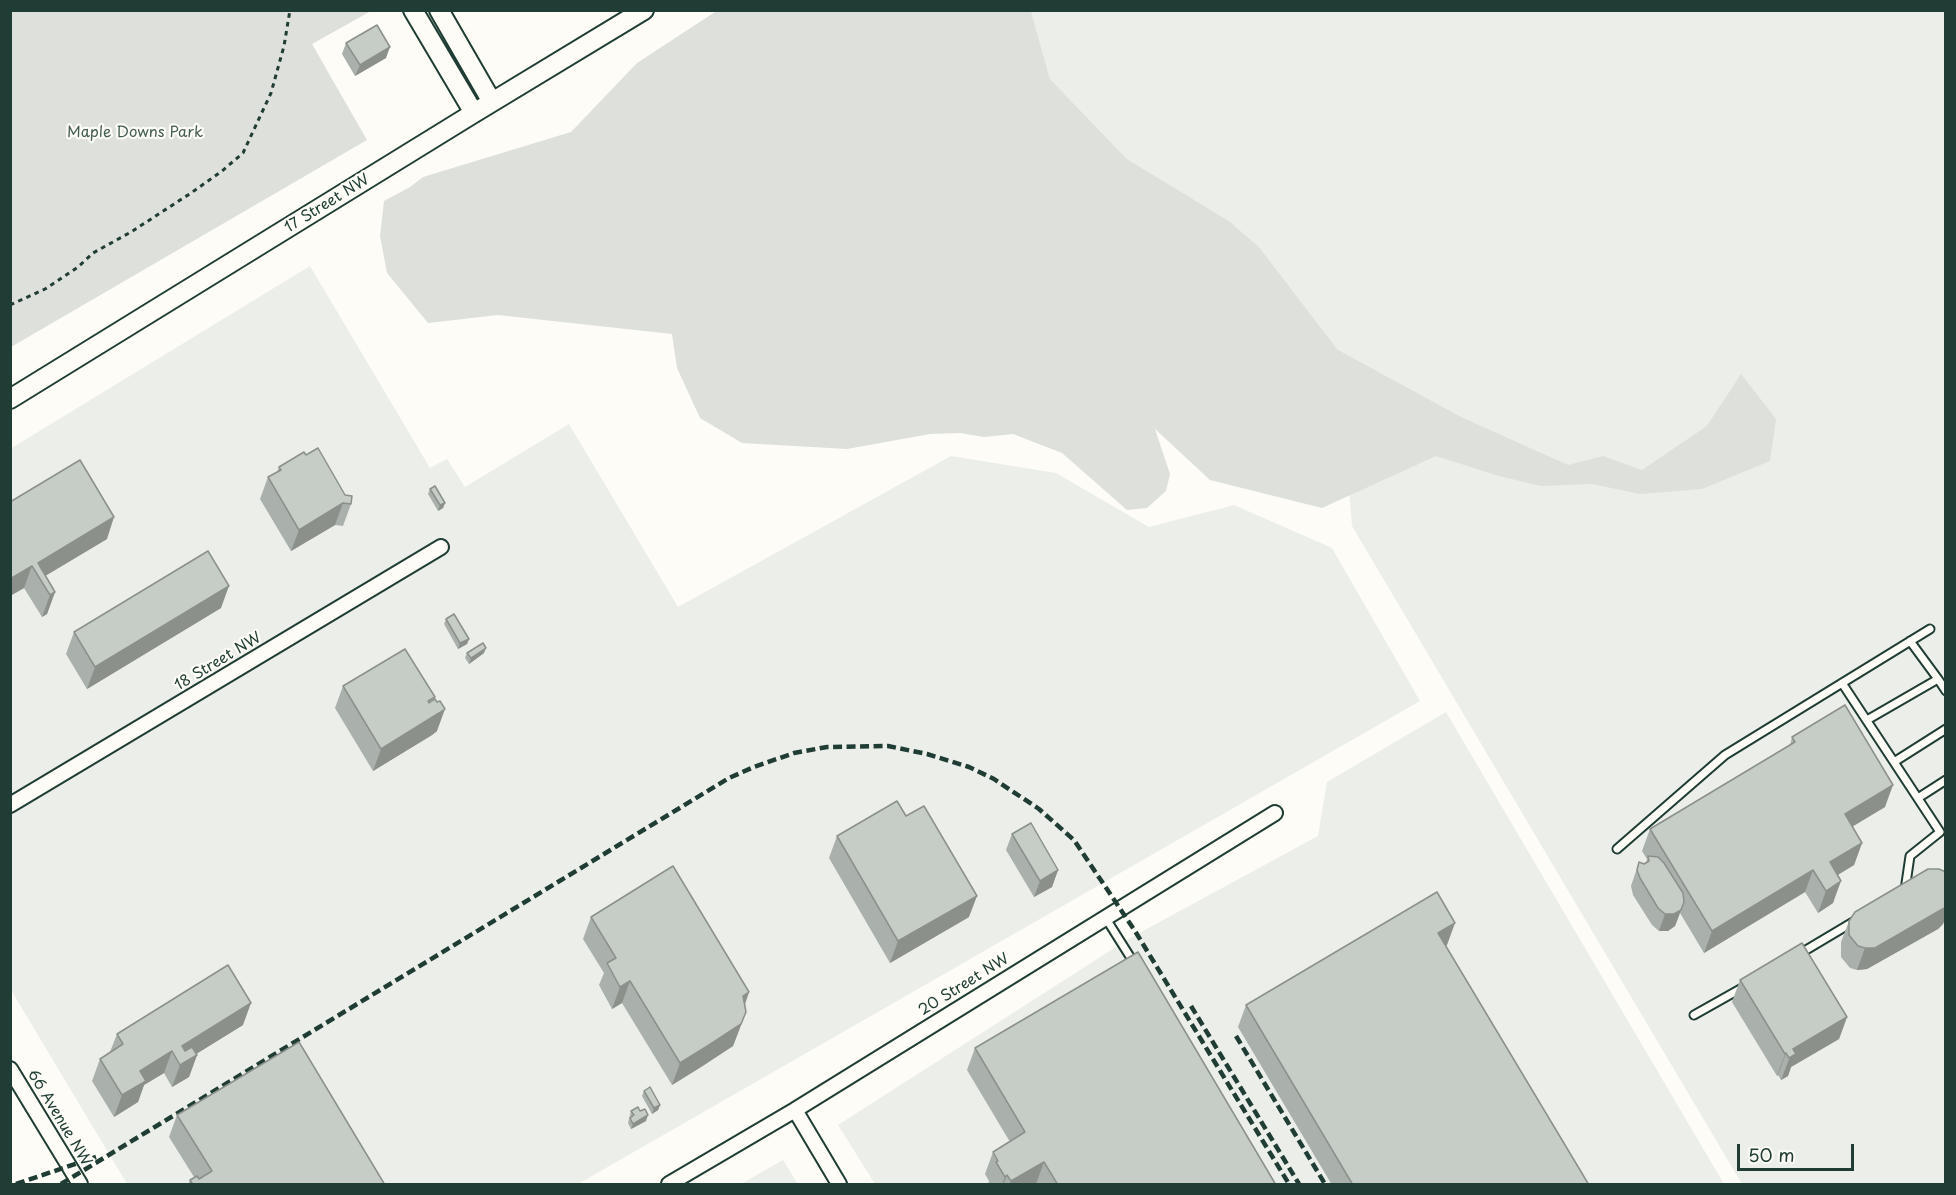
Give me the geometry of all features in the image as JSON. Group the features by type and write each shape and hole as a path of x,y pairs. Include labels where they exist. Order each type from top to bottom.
{"main road":[{"path":"413,10 474,113"},
{"path":"439,10 492,102"},
{"name":"17 Street NW","path":"10,399 644,10"}],"street":[{"name":"18 Street NW","path":"10,805 441,547"},
{"name":"20 Street NW","path":"669,1185 795,1110 1275,813"},
{"name":"66 Avenue NW","path":"10,1069 80,1185"},
{"path":"795,1110 839,1185"}],"lane":[{"path":"1617,849 1725,755 1930,629"},
{"path":"1910,641 1946,692"},
{"path":"1867,720 1938,679"},
{"path":"1842,683 1918,798 1943,830 1910,856 1904,891"},
{"path":"1894,762 1946,729"},
{"path":"1918,798 1946,780"},
{"path":"1895,897 1915,886"},
{"path":"1105,917 1140,973"},
{"path":"1797,956 1856,920"},
{"path":"1694,1015 1746,986"}],"path":[{"path":"10,305 45,289 78,267 93,253 132,232 191,193 243,153 271,93 284,46 290,10"}],"shaded area":[{"path":"1031,11 1945,11 1945,1184 1742,1184 1352,526 1338,350 1259,247 1229,221 1127,159 1050,79"},
{"path":"310,266 430,468 447,459 465,487 569,424 678,607 951,456 1056,473 1149,527 1234,505 1332,548 1420,701 578,1184 127,1184 11,990 10,449"},
{"path":"1446,712 1724,1184 875,1184 838,1125 1130,938 1318,836 1327,782"},
{"path":"783,1160 798,1184 741,1184"}],"green space":[{"name":"Maple Downs Park","path":"11,10 371,11 312,44 367,140 11,347"},
{"path":"718,10 1031,11 1050,79 1127,159 1229,221 1259,247 1338,350 1461,417 1568,465 1603,456 1642,470 1707,426 1741,374 1776,419 1770,461 1702,489 1640,494 1592,484 1541,486 1499,476 1436,456 1322,508 1210,480 1155,429 1170,474 1166,491 1147,508 1127,510 1062,453 1013,434 984,437 960,433 930,434 847,449 742,443 700,418 677,368 672,334 498,315 428,323 387,273 380,236 384,201 423,177 571,132 637,63"}],"building":[{"path":"377,25 390,47 360,65 346,43"},
{"path":"318,448 345,495 352,496 351,504 343,503 299,530 268,477 281,470 279,467 304,452 306,455"},
{"path":"80,460 114,517 38,563 55,592 50,595 32,566 10,579 10,502"},
{"path":"435,486 445,503 440,505 430,489"},
{"path":"208,551 229,586 95,667 74,632"},
{"path":"454,614 469,639 460,643 446,619"},
{"path":"483,643 486,648 471,658 467,653"},
{"path":"405,649 435,697 428,701 429,703 435,699 437,702 440,701 445,709 381,749 343,686"},
{"path":"1845,705 1893,785 1845,814 1862,843 1830,862 1841,881 1826,891 1813,870 1712,931 1650,829 1795,742 1792,737"},
{"path":"897,801 906,816 924,806 977,896 898,941 837,836"},
{"path":"1031,823 1058,870 1040,881 1012,834"},
{"path":"1648,856 1658,857 1664,863 1683,893 1684,902 1681,910 1674,914 1665,914 1658,908 1640,878 1637,870 1639,862 1644,864 1649,861"},
{"path":"673,866 749,992 743,996 746,1012 741,1024 680,1063 630,981 620,987 607,963 616,958 591,917"},
{"path":"1928,869 1939,869 1946,872 1946,907 1875,948 1858,946 1849,935 1849,921 1855,912"},
{"path":"1437,892 1455,923 1438,933 1589,1185 1353,1185 1246,1005"},
{"path":"1802,943 1847,1017 1793,1049 1796,1054 1789,1058 1740,980"},
{"path":"1138,952 1276,1185 1058,1185 1044,1162 1011,1181 1007,1175 1005,1177 996,1162 998,1161 993,1152 1025,1132 975,1048"},
{"path":"228,965 251,1003 182,1046 185,1051 192,1047 197,1055 180,1065 172,1051 140,1071 146,1081 122,1095 100,1059 123,1044 117,1034"},
{"path":"299,1042 385,1185 190,1185 192,1183 190,1180 197,1176 199,1179 212,1171 177,1115"},
{"path":"650,1087 660,1105 654,1108 644,1091"},
{"path":"638,1107 640,1111 645,1109 648,1115 633,1124 630,1118 634,1115 631,1111"}],"railway":[{"path":"61,1184 729,778 794,753 827,747 888,746 927,754 969,767 994,779 1039,809 1074,840 1135,931 1289,1184"},
{"path":"1191,1006 1299,1184"},
{"path":"1236,1036 1325,1184"},
{"path":"16,1184 96,1157"}]}
